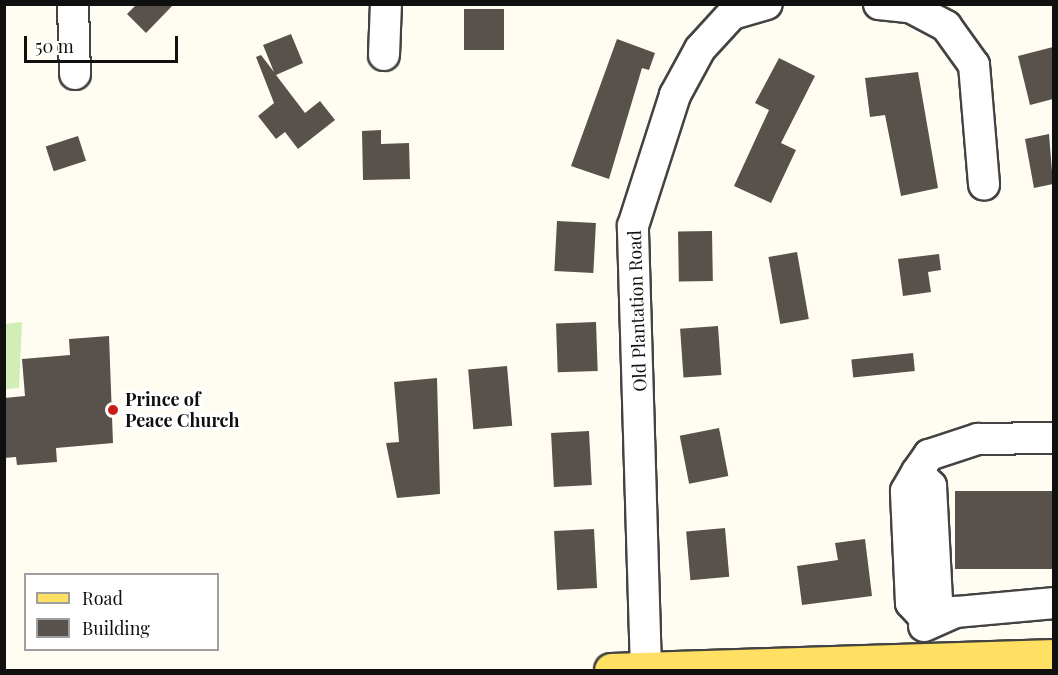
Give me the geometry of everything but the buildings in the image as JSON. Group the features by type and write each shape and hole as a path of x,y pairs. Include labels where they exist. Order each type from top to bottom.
{"main road":[{"path":"611,670 1053,656"}],"street":[{"path":"73,4 75,74"},
{"path":"384,56 386,4"},
{"name":"Old Plantation Road","path":"646,670 633,226 675,95 700,49 730,9 767,4"},
{"path":"879,4 910,7 946,26 974,65 984,185"},
{"path":"926,660 924,622 911,603 906,491 929,455 978,440 1053,438"},
{"path":"924,622 957,612 1053,603"}],"green space":[{"path":"22,322 19,388 5,389 5,324"}],"place":[{"name":"Prince of Peace Church","path":"113,410"}]}
